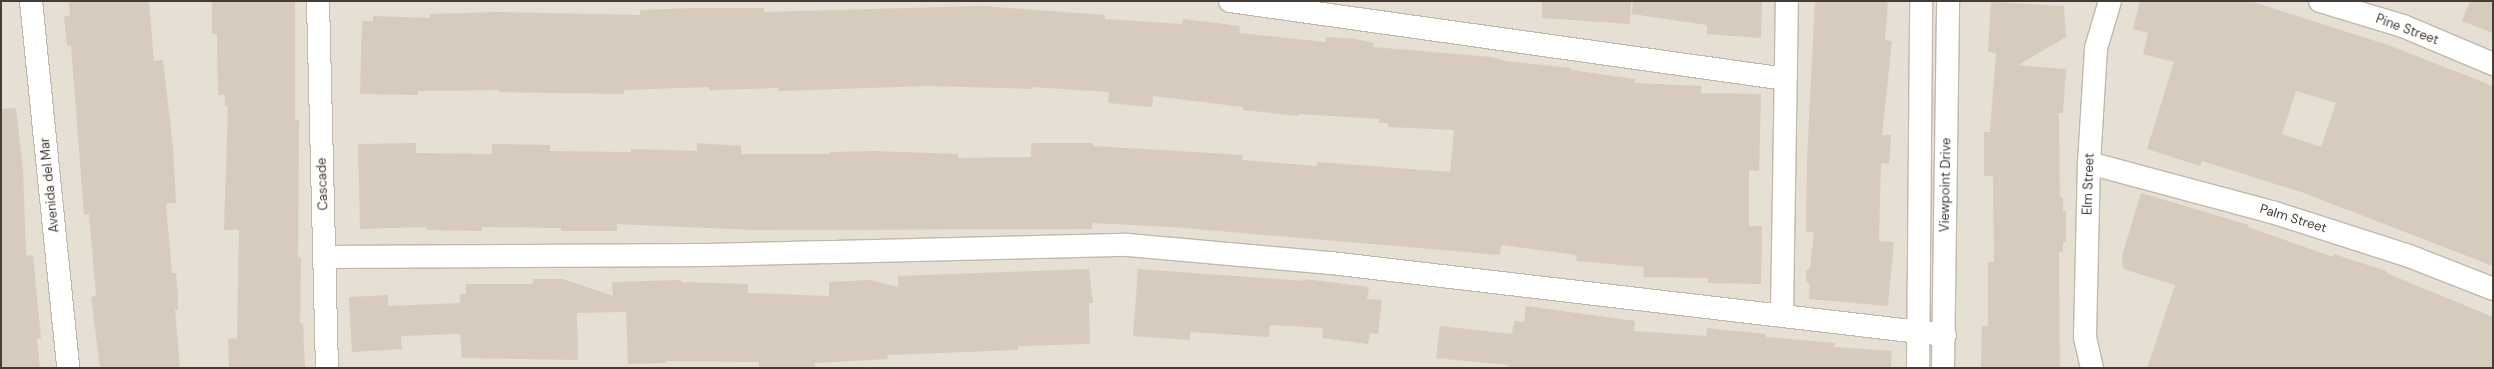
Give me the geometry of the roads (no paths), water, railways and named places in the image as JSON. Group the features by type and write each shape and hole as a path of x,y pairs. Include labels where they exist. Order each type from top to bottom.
{"street":[{"name":"Avenida del Mar","path":"32,1 68,368"},
{"name":"Cascade","path":"318,1 326,257 327,368"},
{"path":"1230,1 1786,79"},
{"path":"1782,314 1787,1"},
{"name":"Viewpoint Drive","path":"1918,368 1921,1"},
{"name":"Viewpoint Drive","path":"1943,368 1945,335 1948,1"},
{"name":"Elm Street","path":"2092,368 2085,337 2089,163 2096,48 2110,1"},
{"name":"Pine Street","path":"2320,1 2403,26 2493,64"},
{"name":"Palm Street","path":"2089,163 2272,212 2408,256 2493,288"},
{"path":"326,257 724,255 1128,245 1331,263 1782,314 1945,335"}]}
